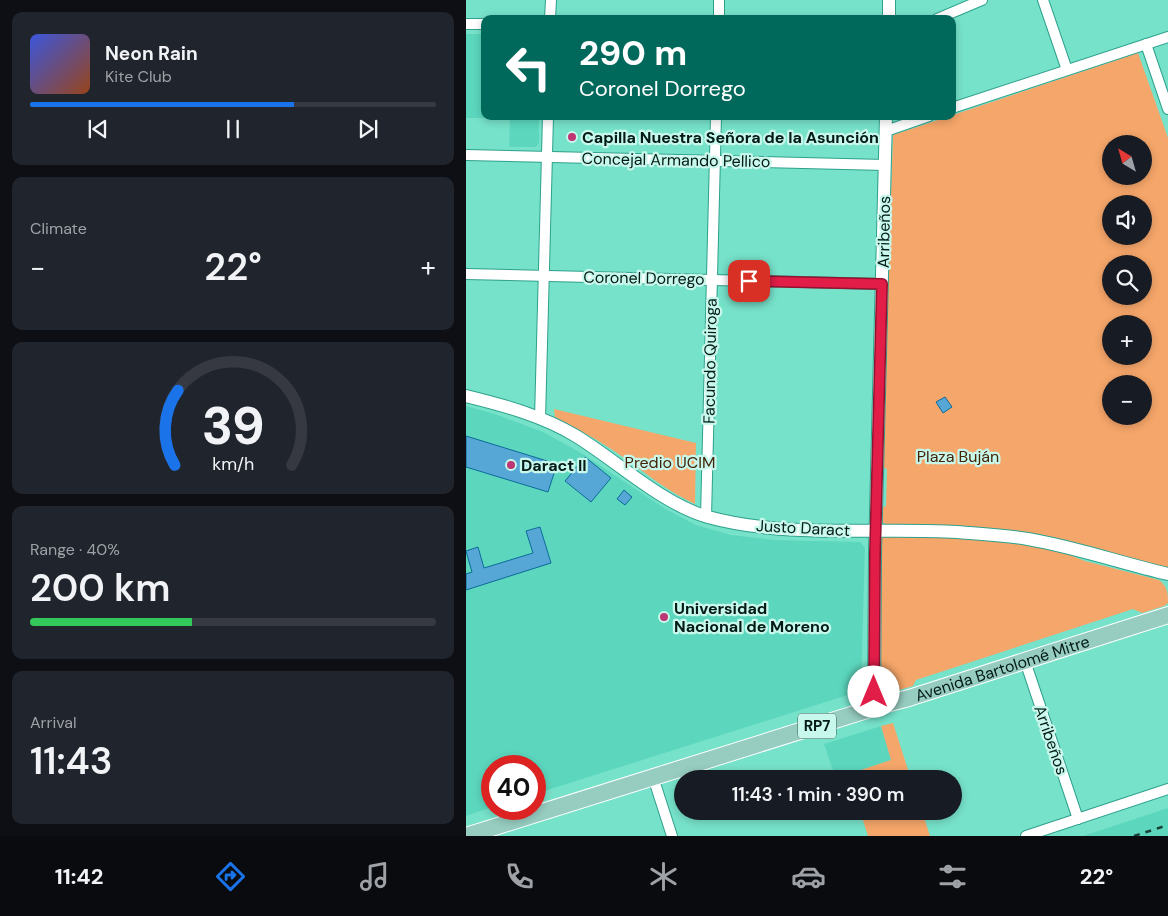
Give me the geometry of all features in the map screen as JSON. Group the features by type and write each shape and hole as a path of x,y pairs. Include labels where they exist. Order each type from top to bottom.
{"main road":[{"name":"Avenida Bartolomé Mitre","path":"466,836 500,831 653,777 1168,615"}],"street":[{"path":"550,15 551,0"},
{"path":"719,0 719,15"},
{"path":"889,0 889,15"},
{"path":"946,15 982,0"},
{"path":"1043,0 1067,70"},
{"path":"466,24 481,24"},
{"path":"956,107 1168,37"},
{"path":"1146,44 1168,109"},
{"path":"540,419 548,120"},
{"name":"Facundo Quiroga","path":"706,517 716,120"},
{"name":"Arribeños","path":"874,708 875,532 886,120"},
{"path":"886,131 918,120"},
{"name":"Concejal Armando Pellico","path":"466,155 885,165"},
{"name":"Coronel Dorrego","path":"466,274 882,284"},
{"name":"Justo Daract","path":"466,396 513,409 575,435 658,493 706,517 750,526 794,529 954,532 1029,539 1167,576"},
{"name":"Arribeños","path":"1025,661 1078,818"},
{"path":"653,777 672,836"},
{"path":"1026,836 1168,789"}],"shaded area":[{"path":"466,34 481,34 481,118 466,118"},
{"path":"510,120 539,120 539,143 536,147 509,147"},
{"name":"Universidad Nacional de Moreno","path":"466,406 495,414 543,432 583,454 664,508 696,525 731,535 774,540 860,542 865,548 861,686 854,693 546,791 546,755 481,755 481,811 466,816"},
{"path":"881,726 892,760 861,770 833,770 824,744"},
{"path":"1168,808 1168,836 1083,836"}],"green space":[{"name":"Plaza Buján","path":"1138,53 1168,138 1168,568 975,528 885,524 881,521 880,508 886,506 887,469 882,467 893,135 938,120 956,120 956,114"},
{"name":"Predio UCIM","path":"554,409 696,443 695,504 661,484 602,443 555,417"},
{"path":"881,536 950,536 1011,541 1062,552 1085,561 1159,580 1167,590 1168,603 1142,613 1133,609 916,680 913,686 885,694 881,693 878,688"},
{"path":"893,723 908,770 861,770 891,760 881,726"},
{"path":"863,820 925,820 930,836 868,836"}],"building":[{"path":"945,397 952,407 943,413 936,402"},
{"name":"Daract II","path":"466,436 557,464 548,492 466,467"},
{"path":"585,457 611,478 591,502 565,481"},
{"path":"624,490 632,497 625,505 617,499"},
{"path":"540,527 551,563 466,590 466,574 472,572 466,551 478,547 484,568 533,553 526,531"}],"railway":[{"path":"1134,836 1168,825"}],"place":[{"name":"Capilla Nuestra Señora de la Asunción","path":"572,137"},
{"name":"Daract II","path":"511,465"},
{"name":"Universidad Nacional de Moreno","path":"664,617"}],"route":[{"path":"749,281 882,284 875,553 874,692"}]}
